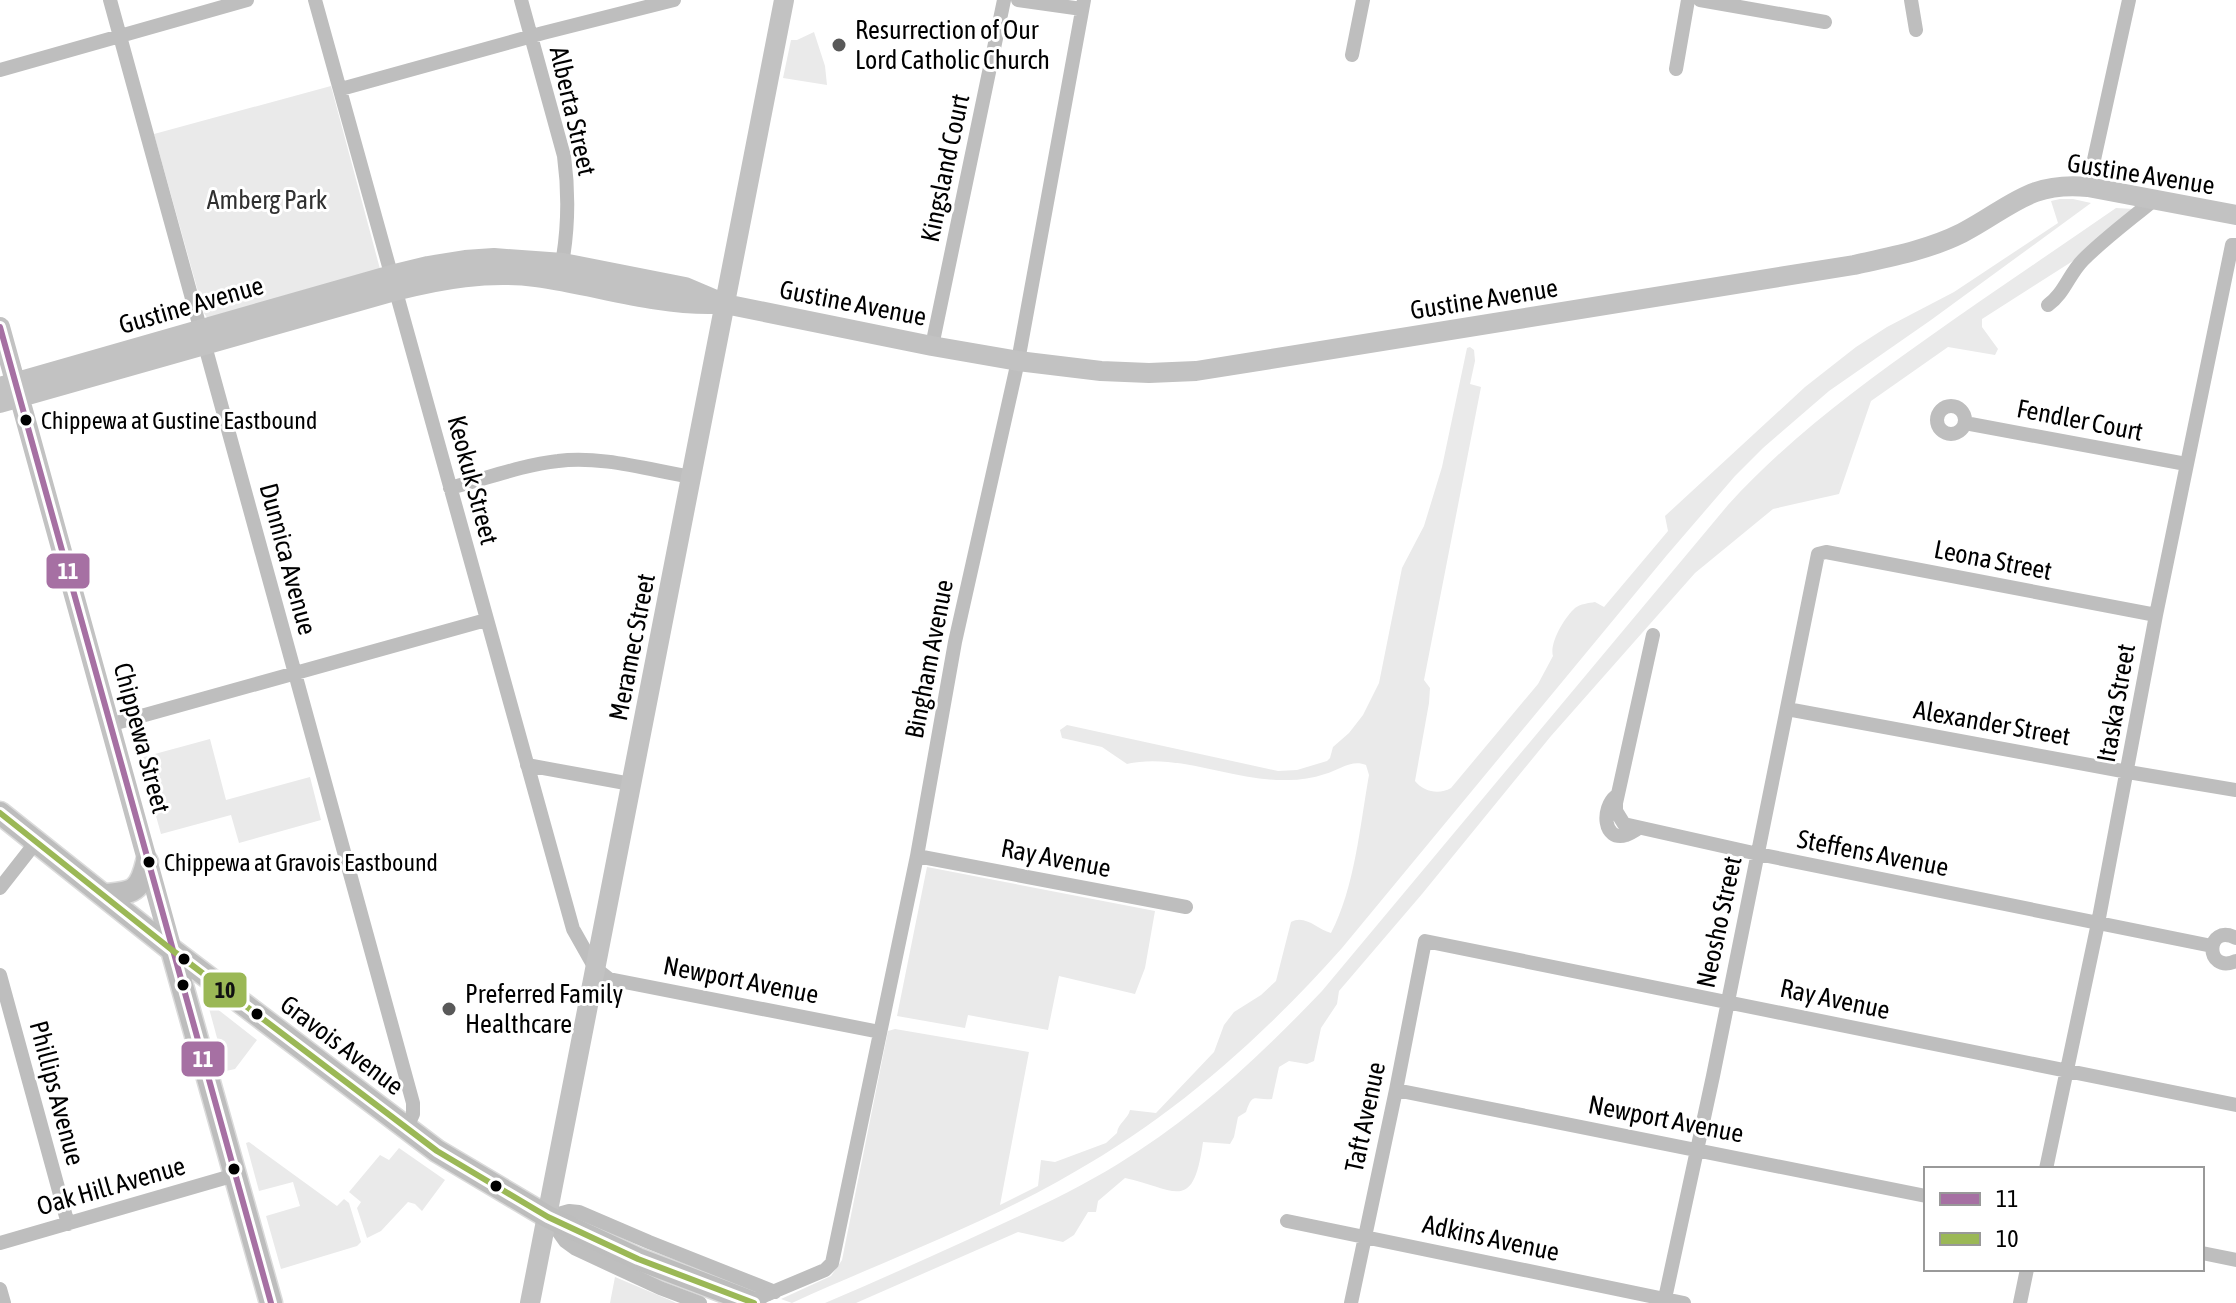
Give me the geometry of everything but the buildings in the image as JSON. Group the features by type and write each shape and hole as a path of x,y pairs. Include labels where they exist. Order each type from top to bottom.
{"main road":[{"name":"Gravois Avenue","path":"0,813 172,950 406,1129 458,1165 548,1217 638,1259 761,1298"},
{"path":"105,895 131,893 144,875 147,862"},
{"name":"Chippewa Street","path":"172,950 271,1303"}],"street":[{"name":"Dunnica Avenue","path":"110,0 413,1103 413,1114 406,1129"},
{"path":"0,70 247,0"},
{"name":"Keokuk Street","path":"315,0 573,929 595,968"},
{"name":"Alberta Street","path":"521,0 564,156 567,181 561,272"},
{"path":"341,89 674,0"},
{"name":"Meramec Street","path":"530,1303 784,0"},
{"name":"Kingsland Court","path":"932,346 1004,0"},
{"path":"1018,0 1083,4"},
{"path":"1352,55 1363,0"},
{"path":"1676,69 1688,0"},
{"path":"1700,0 1825,22"},
{"path":"1911,0 1916,30"},
{"path":"2088,187 2129,0"},
{"name":"Bingham Avenue","path":"761,1298 825,1270 832,1263 917,856 955,642 1018,361 1083,4"},
{"name":"Gustine Avenue","path":"9,393 465,260 494,258 561,272 685,287 725,304 1018,361 1149,373 1196,371 1843,267 1916,251 1961,233 2042,188 2066,185 2088,187 2236,215"},
{"path":"2048,305 2057,299 2083,261 2155,199"},
{"name":"Itaska Street","path":"2046,1167 2128,772 2186,464 2234,245"},
{"name":"Chippewa Street","path":"0,327 9,393 109,725 172,950"},
{"name":"Fendler Court","path":"1965,423 2186,464"},
{"path":"450,488 558,460 609,463 692,477"},
{"name":"Leona Street","path":"1821,552 2156,615"},
{"name":"Neosho Street","path":"1665,1301 1816,556 1821,552"},
{"path":"109,725 486,620"},
{"name":"Steffens Avenue","path":"1653,635 1616,811 1621,821 1629,826 2212,946"},
{"name":"Alexander Street","path":"1787,709 2236,790"},
{"path":"527,765 631,784"},
{"path":"0,888 36,842"},
{"name":"Ray Avenue","path":"917,856 1186,907"},
{"path":"2236,938 2229,934 2220,936 2212,946 2218,960 2227,964 2236,961"},
{"name":"Ray Avenue","path":"1425,941 2236,1105"},
{"name":"Taft Avenue","path":"1351,1303 1425,941"},
{"name":"Newport Avenue","path":"595,968 609,979 880,1032"},
{"name":"Phillips Avenue","path":"0,975 68,1224"},
{"name":"Newport Avenue","path":"1396,1090 1924,1196"},
{"name":"Oak Hill Avenue","path":"0,1243 235,1175"},
{"name":"Gravois Avenue","path":"548,1217 565,1241 576,1249 700,1303"},
{"name":"Adkins Avenue","path":"1287,1221 1684,1303"},
{"path":"2204,1253 2236,1260"},
{"path":"2020,1303 2027,1271"},
{"path":"0,1289 4,1303"}],"green space":[{"path":"814,32 825,66 827,85 783,78 791,40"},
{"name":"Amberg Park","path":"331,86 380,269 208,319 154,134"},
{"path":"2060,199 2091,203 1829,391 1735,476 1342,948 1278,1016 1210,1077 1137,1133 1025,1199 792,1303 781,1299 831,1276 842,1260 888,1031 895,1029 1029,1052 1000,1205 1038,1186 1041,1160 1055,1162 1106,1143 1117,1133 1130,1110 1156,1113 1214,1052 1224,1025 1234,1012 1276,981 1291,922 1306,921 1331,933 1346,896 1356,856 1369,775 1366,765 1351,764 1316,777 1288,780 1248,777 1166,762 1127,764 1102,747 1062,738 1060,730 1067,725 1278,771 1297,770 1327,761 1333,747 1363,715 1379,683 1402,568 1424,526 1442,467 1467,348 1474,350 1475,361 1470,384 1481,387 1424,680 1430,688 1429,703 1415,781 1427,790 1437,792 1451,788 1538,684 1553,656 1553,644 1559,630 1571,612 1579,606 1595,602 1604,607 1668,531 1665,516 1805,387 1856,347 1954,292 2058,223 2051,201"},
{"path":"2116,208 2134,209 2076,259 1982,319 1982,327 1998,349 1995,355 1948,347 1871,401 1839,494 1773,509 1695,573 1551,736 1339,991 1337,1004 1321,1028 1314,1061 1307,1064 1289,1061 1279,1067 1272,1099 1255,1098 1251,1101 1246,1112 1238,1117 1230,1144 1203,1142 1194,1180 1187,1188 1169,1190 1125,1178 1098,1201 1096,1212 1088,1212 1074,1235 1063,1242 1018,1232 856,1303 825,1303 1081,1185 1146,1146 1226,1084 1322,991 1751,481 1799,436 1876,375"},
{"path":"210,739 226,800 310,777 321,820 239,843 231,815 161,834 140,758"},
{"path":"927,867 1155,911 1145,968 1135,994 1059,976 1048,1030 968,1015 965,1028 897,1016"},
{"path":"207,1001 257,1040 235,1069 226,1071"},
{"path":"249,1142 337,1206 344,1199 349,1203 361,1242 357,1246 281,1269 266,1216 300,1206 293,1182 259,1191 246,1143"},
{"path":"399,1148 445,1180 422,1211 408,1202 381,1231 367,1238 357,1208 361,1202 349,1192 380,1155 389,1160"},
{"path":"615,1277 672,1301 676,1303 610,1303"}],"transit line":[{"name":"11","path":"0,327 271,1303"},
{"name":"10","path":"0,813 172,950 437,1151 548,1217 638,1259 754,1303"}],"place":[{"name":"Resurrection of Our Lord Catholic Church","path":"839,45"},
{"name":"Chippewa at Gustine Eastbound","path":"26,420"},
{"name":"Chippewa at Gravois Eastbound","path":"149,862"},
{"name":"Preferred Family Healthcare","path":"449,1009"}]}
